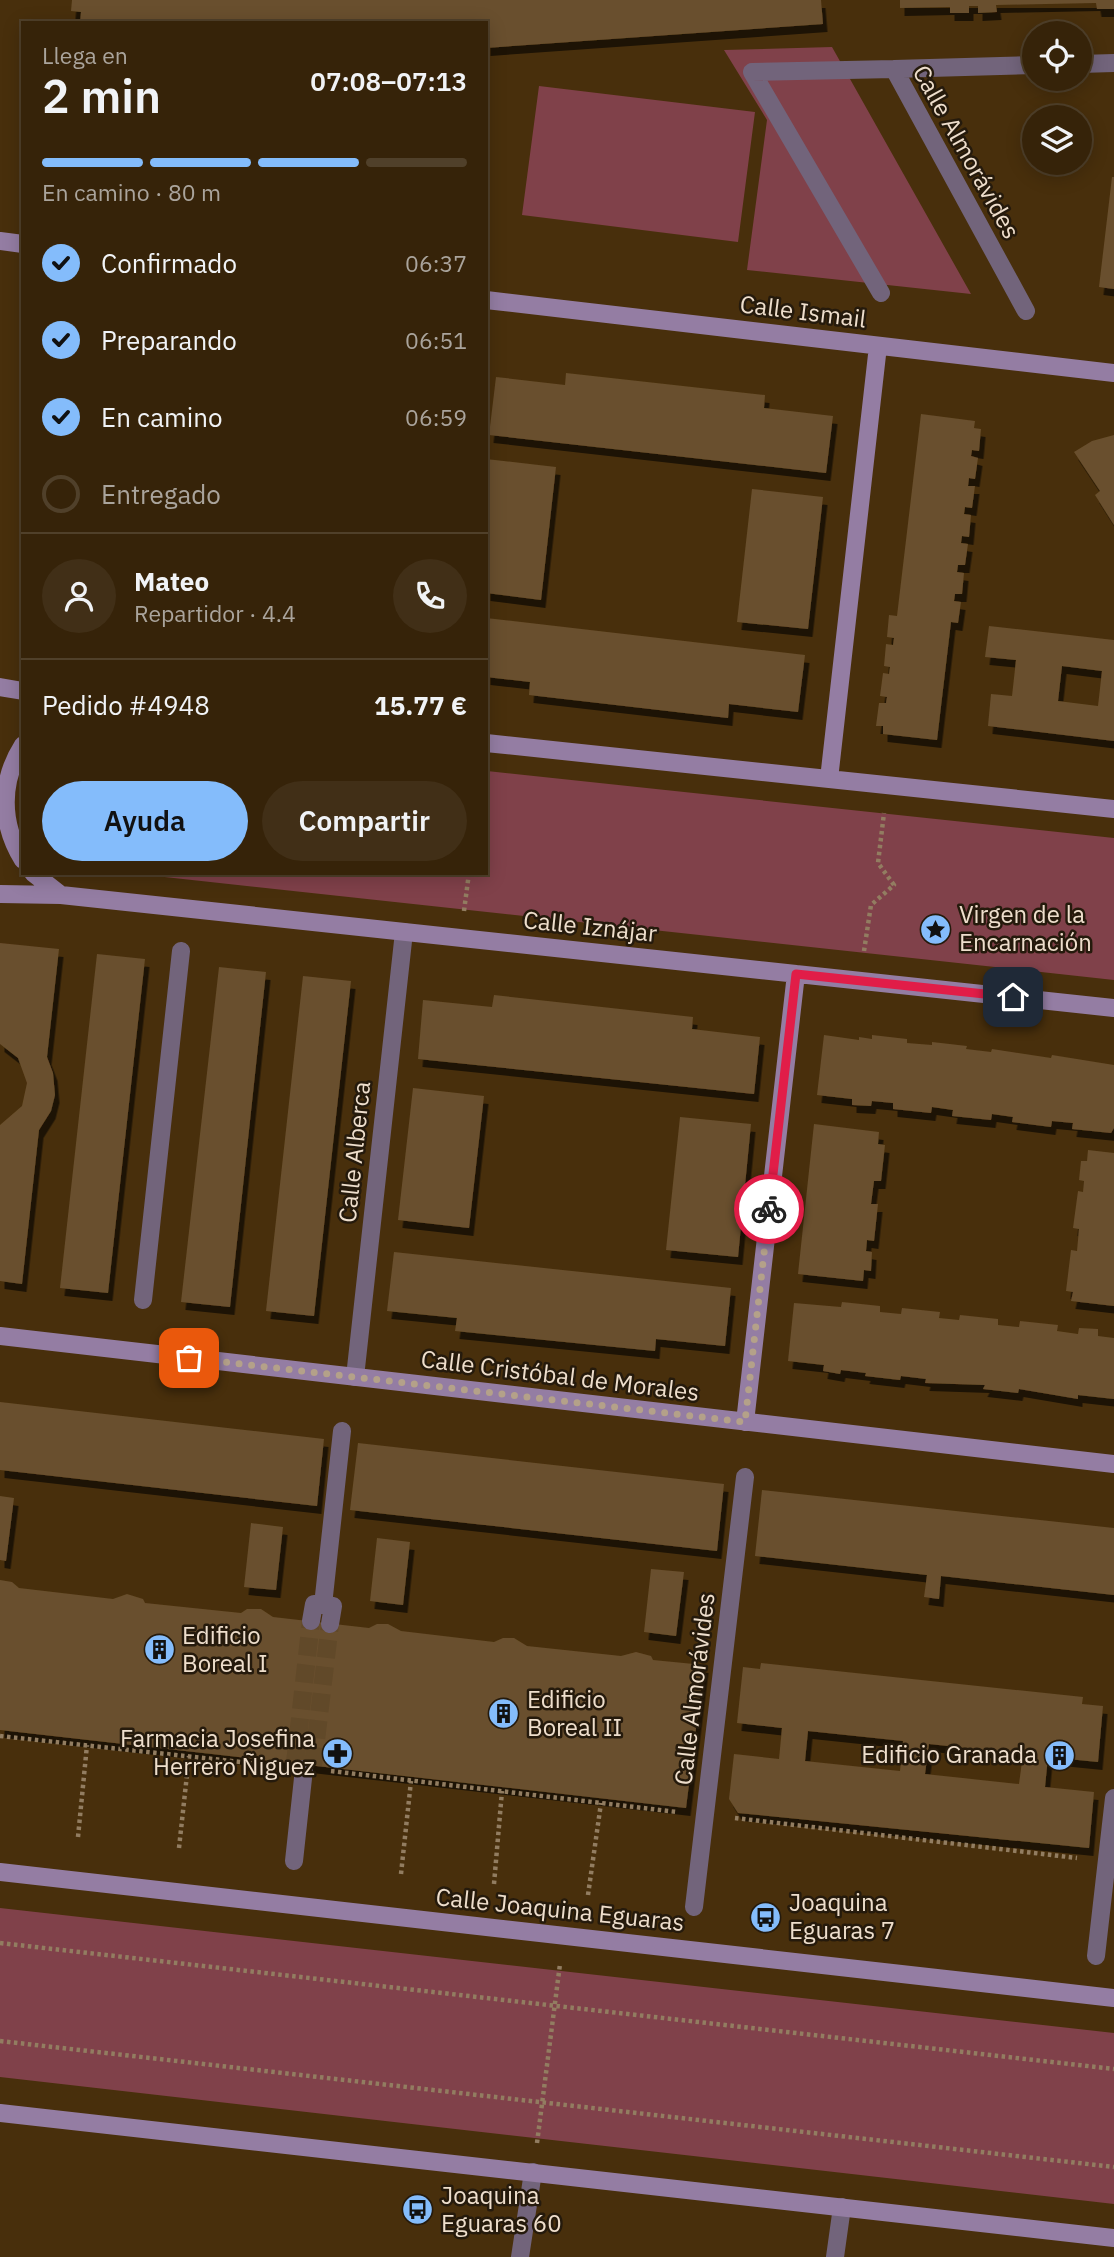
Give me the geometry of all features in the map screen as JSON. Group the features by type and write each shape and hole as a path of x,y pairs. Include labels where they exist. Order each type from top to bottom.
{"street":[{"path":"1092,64 1114,63"},
{"path":"894,69 1022,65"},
{"name":"Calle Almorávides","path":"881,293 752,72 894,69 1026,311"},
{"path":"0,241 21,244"},
{"name":"Calle Ismail","path":"488,300 1114,373"},
{"path":"829,779 878,346"},
{"path":"0,687 21,691"},
{"path":"488,743 1114,809"},
{"path":"21,749 3,788 3,814 11,840 21,857"},
{"path":"36,875 61,895"},
{"name":"Calle Iznájar","path":"0,894 61,895 1114,1008"},
{"name":"Calle Alberca","path":"355,1377 404,932"},
{"path":"143,1300 181,951"},
{"path":"745,1422 796,974"},
{"name":"Calle Cristóbal de Morales","path":"0,1336 1114,1464"},
{"path":"323,1605 342,1431"},
{"name":"Calle Almorávides","path":"694,1906 745,1476"},
{"path":"311,1621 314,1604 333,1606 330,1624"},
{"path":"294,1861 302,1766"},
{"path":"1096,1956 1114,1798"},
{"name":"Calle Joaquina Eguaras","path":"0,1871 1114,1998"},
{"path":"0,2113 534,2164 842,2207 1114,2238"},
{"path":"520,2257 534,2164"},
{"path":"835,2257 842,2207"}],"path":[{"path":"863,959 871,905 894,885 877,863 884,808"},
{"path":"463,916 469,875"},
{"path":"0,1736 302,1766"},
{"path":"78,1837 87,1745"},
{"path":"179,1848 189,1756"},
{"path":"401,1874 411,1781"},
{"path":"495,1884 502,1791"},
{"path":"588,1895 601,1803"},
{"path":"0,1943 1114,2069"},
{"path":"534,2164 562,1953"},
{"path":"0,2041 542,2105 1114,2167"}],"shaded area":[{"path":"832,47 971,294 747,270 767,120 724,50"},
{"path":"539,86 755,112 738,242 522,215"},
{"path":"488,771 1114,838 1114,980 146,875 488,875"},
{"path":"0,1908 1114,2033 1114,2204 0,2077"}],"building":[{"path":"72,0 821,0 823,24 488,48 488,21 80,21 81,12 71,11"},
{"path":"900,0 1114,0 1114,9 1097,9 1096,3 996,5 997,12 978,13 978,6 969,6 969,13 950,13 950,7 900,8"},
{"path":"1114,177 1114,289 1099,287"},
{"path":"566,373 765,395 764,408 833,416 826,473 489,435 496,377 565,385"},
{"path":"921,414 975,421 974,428 981,429 979,451 972,450 971,456 978,458 975,479 969,478 968,486 975,486 972,508 965,507 964,514 971,515 969,537 962,536 961,543 968,544 965,565 958,565 957,572 964,573 962,594 955,594 954,601 961,602 958,623 951,622 937,740 883,734 883,726 876,726 879,703 886,703 887,697 880,696 883,673 889,674 890,667 884,666 886,644 893,645 894,638 887,637 889,615 897,616"},
{"path":"1114,435 1114,525 1095,495 1100,491 1074,452 1092,441"},
{"path":"488,459 556,467 541,600 488,593"},
{"path":"752,489 823,497 808,629 737,622"},
{"path":"488,618 805,655 798,712 729,704 728,718 529,695 530,682 488,677"},
{"path":"989,626 1114,640 1114,741 988,726 991,694 1012,696 1016,660 985,657","holes":["1062,666 1102,671 1098,706 1058,701"]},
{"path":"0,943 59,949 47,1057 53,1073 55,1095 51,1111 39,1130 22,1284 0,1281 0,1125 22,1106 27,1083 18,1058 0,1044"},
{"path":"97,954 145,959 108,1293 60,1288"},
{"path":"219,967 266,972 230,1307 181,1302"},
{"path":"303,976 351,981 314,1316 266,1311"},
{"path":"494,995 693,1017 692,1029 760,1037 754,1094 418,1059 423,1000 492,1007"},
{"path":"824,1035 859,1040 859,1037 872,1039 872,1035 907,1039 907,1043 932,1045 932,1042 967,1046 966,1049 991,1052 992,1049 1051,1058 1052,1055 1114,1065 1114,1128 1111,1133 1072,1129 1073,1123 1052,1121 1051,1127 1012,1122 1013,1117 992,1114 991,1120 952,1116 953,1110 932,1107 931,1113 893,1109 893,1103 872,1101 871,1106 852,1105 852,1099 817,1095"},
{"path":"413,1088 484,1096 469,1228 398,1220"},
{"path":"680,1117 751,1124 738,1257 666,1250"},
{"path":"814,1124 879,1132 878,1144 885,1145 881,1181 874,1181 871,1204 878,1204 874,1241 867,1240 866,1251 872,1252 871,1271 864,1270 863,1281 798,1274"},
{"path":"1088,1150 1114,1153 1114,1306 1071,1301 1073,1292 1066,1291 1071,1250 1077,1251 1079,1229 1073,1228 1078,1191 1083,1192 1084,1181 1079,1180 1081,1161 1087,1161"},
{"path":"394,1252 731,1288 725,1346 656,1339 655,1351 455,1331 457,1318 387,1311"},
{"path":"842,1302 880,1306 880,1312 901,1314 902,1308 940,1312 939,1318 959,1320 960,1315 998,1319 998,1325 1019,1327 1020,1321 1058,1325 1057,1331 1078,1334 1079,1328 1098,1329 1098,1336 1114,1338 1114,1399 1078,1395 1078,1399 1019,1389 1018,1393 983,1389 985,1385 925,1383 926,1379 901,1376 900,1380 841,1370 840,1374 823,1371 824,1365 788,1361 794,1303 841,1307"},
{"path":"0,1402 324,1439 317,1506 0,1470"},
{"path":"358,1443 724,1484 717,1551 350,1510"},
{"path":"762,1490 1114,1528 1114,1595 941,1576 939,1599 924,1597 927,1575 755,1556"},
{"path":"0,1496 14,1498 6,1561 0,1560"},
{"path":"251,1523 283,1527 276,1590 244,1587"},
{"path":"377,1538 410,1542 403,1605 370,1601"},
{"path":"651,1569 684,1572 676,1636 644,1632"},
{"path":"0,1580 12,1582 19,1588 113,1599 127,1594 143,1599 145,1603 241,1613 247,1609 261,1609 273,1617 369,1628 377,1624 388,1624 401,1631 494,1642 503,1638 514,1638 527,1646 621,1656 636,1652 651,1656 653,1660 704,1665 686,1808 0,1730"},
{"name":"Edificio Granada","path":"761,1663 1083,1697 1082,1704 1103,1706 1098,1762 1048,1757 1045,1787 1094,1792 1089,1848 738,1813 729,1799 734,1754 779,1759 782,1728 737,1723 743,1667 760,1669","holes":["808,1731 903,1741 900,1771 805,1761","929,1744 1023,1754 1019,1784 925,1774"]}],"tunnel":[{"path":"295,1763 311,1621"},
{"path":"313,1765 330,1624"}],"way so far":[{"path":"189,1358 745,1422 769,1209"}],"place":[{"name":"Virgen de la Encarnación","path":"936,929"},
{"name":"Edificio Boreal I","path":"159,1650"},
{"name":"Edificio Boreal II","path":"504,1714"},
{"name":"Farmacia Josefina Herrero Ñiguez","path":"338,1753"},
{"name":"Edificio Granada","path":"1060,1755"},
{"name":"Joaquina Eguaras 7","path":"766,1917"},
{"name":"Joaquina Eguaras 60","path":"418,2210"}],"route":[{"path":"769,1209 796,974 1013,997"}]}
